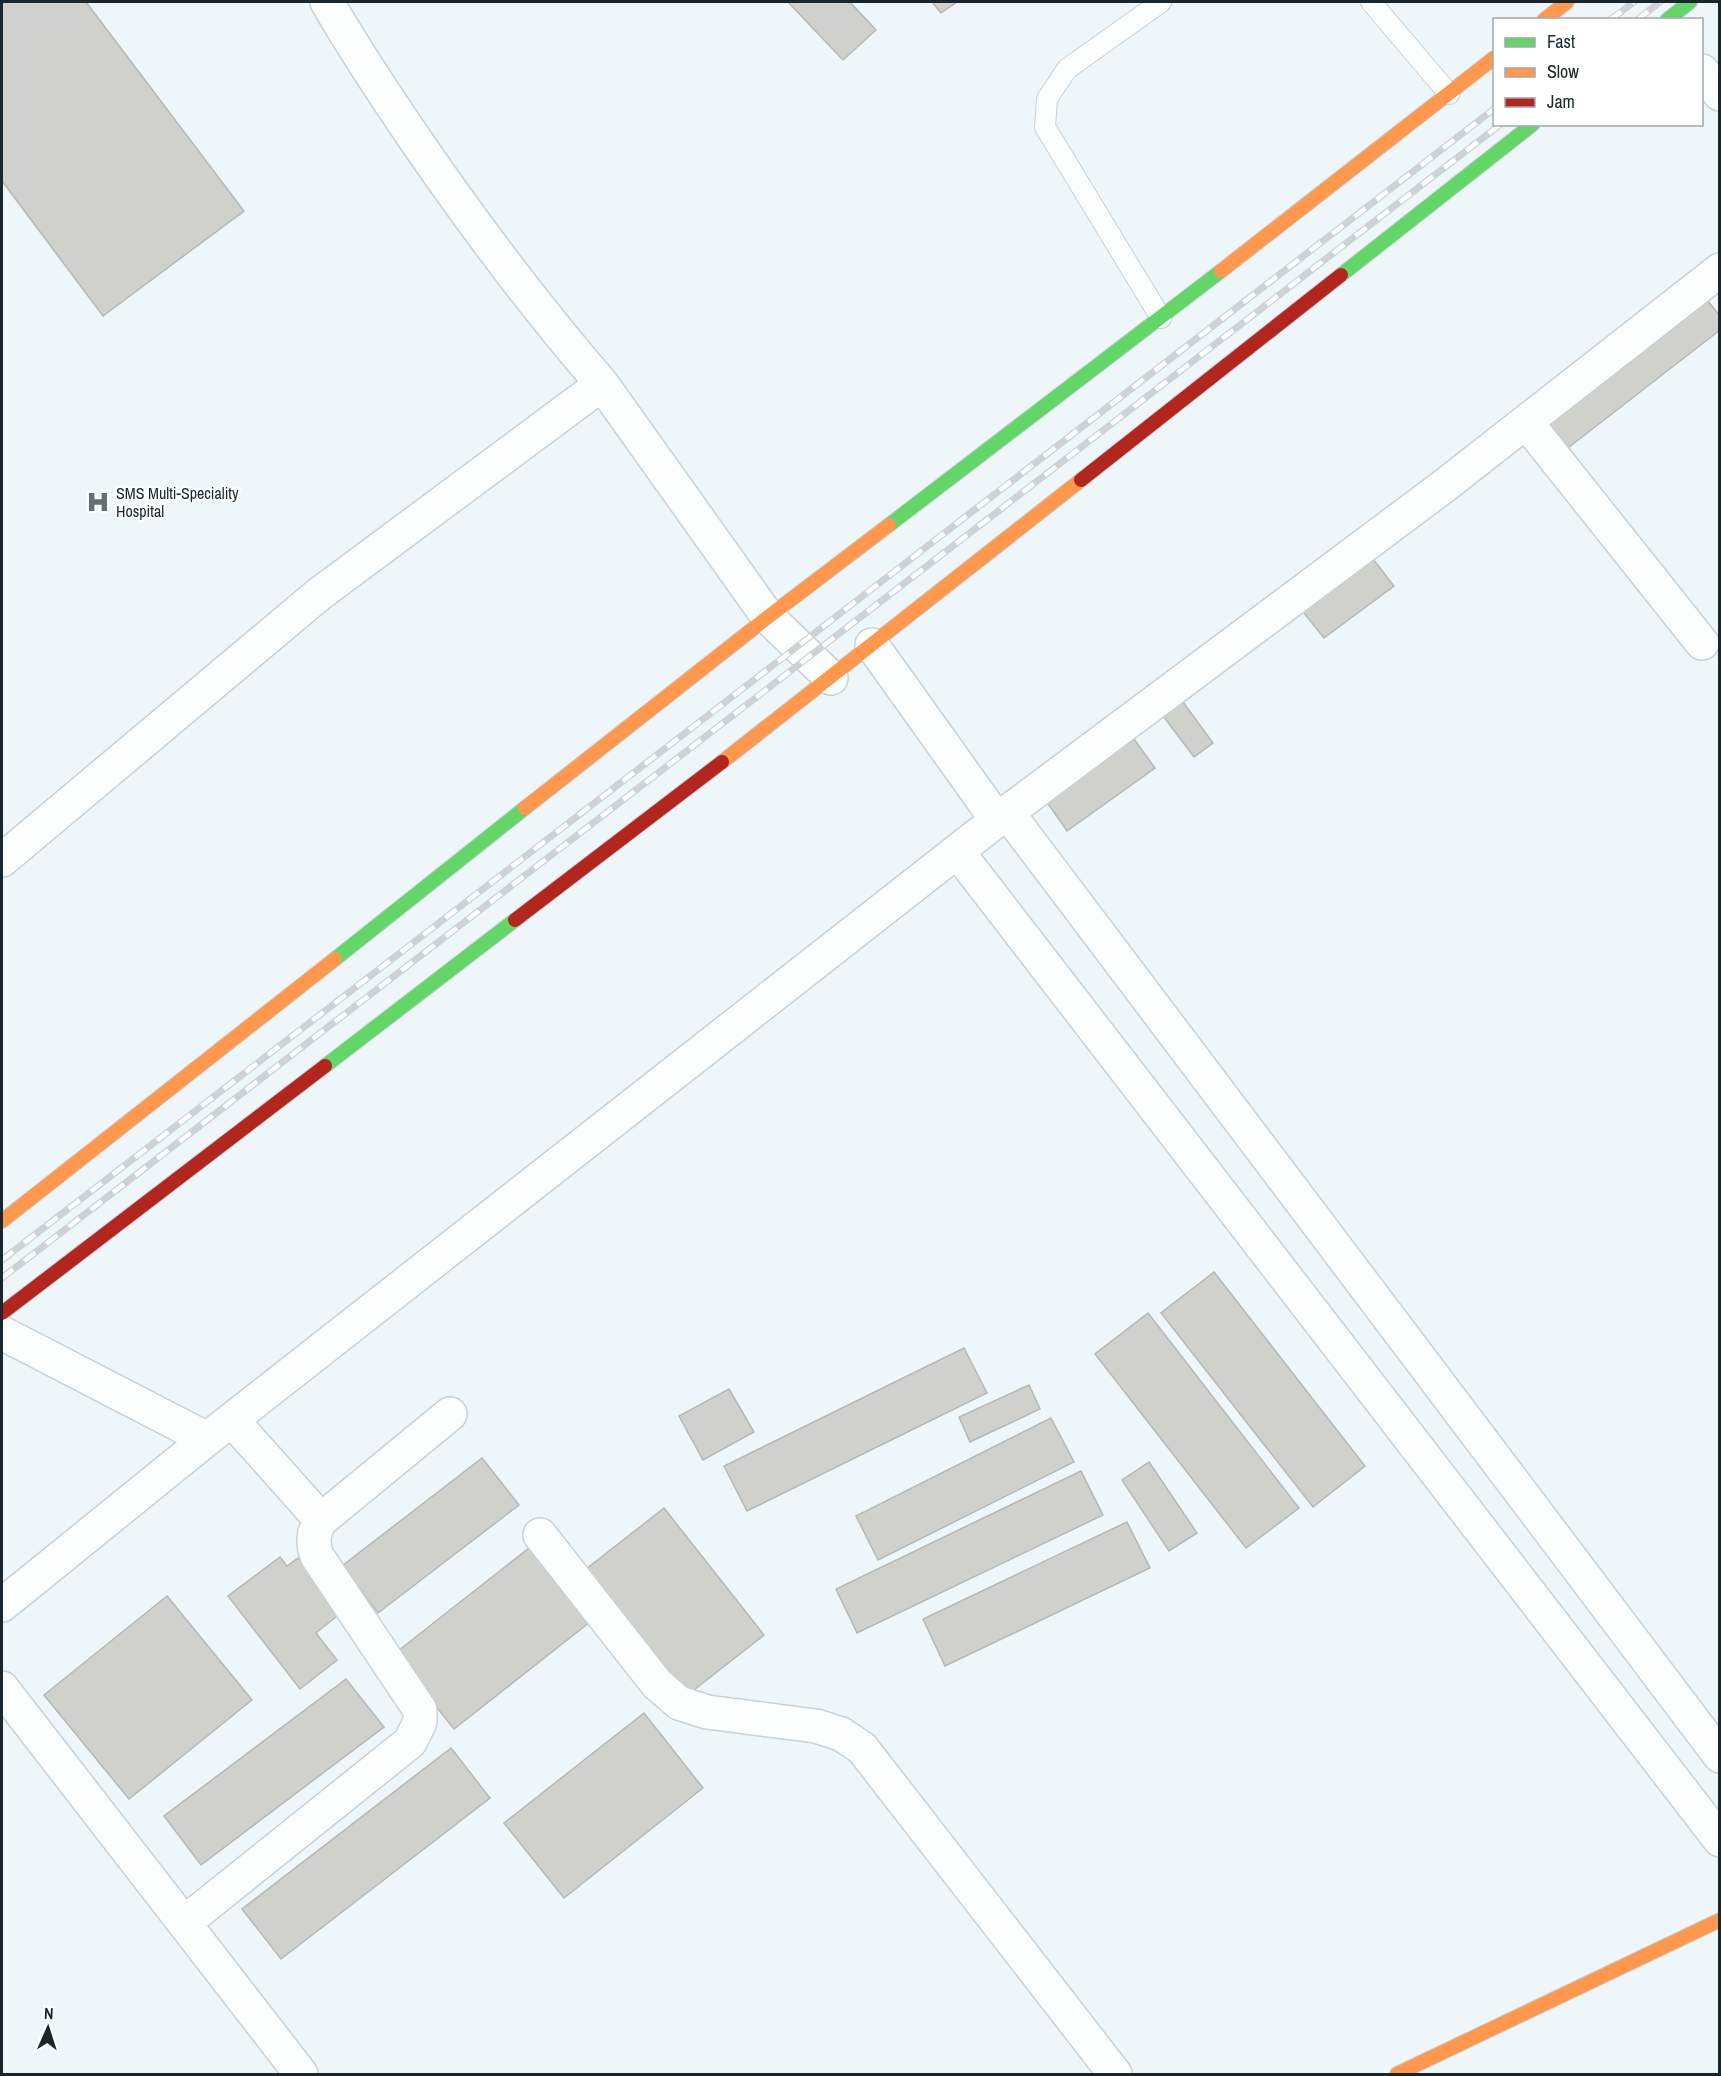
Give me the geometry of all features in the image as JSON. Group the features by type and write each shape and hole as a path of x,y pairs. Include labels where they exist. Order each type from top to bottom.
{"main road":[{"path":"1547,18 1567,2"},
{"path":"1670,18 1690,2"},
{"path":"2,1221 768,617 1161,318 1493,59"},
{"path":"2,1313 831,678 1530,126"},
{"path":"1397,2074 1719,1920"}],"street":[{"path":"327,2 359,58 474,225 602,384 768,617 831,678"},
{"path":"1703,74 1719,94"},
{"path":"2,1605 219,1429 1002,816 1444,486 1719,270"},
{"path":"2,860 318,595 602,384"},
{"path":"1526,422 1702,644"},
{"path":"872,645 1719,1756"},
{"path":"957,851 1719,1840"},
{"path":"2,1333 219,1429 321,1520"},
{"path":"184,1923 410,1742 420,1722 420,1710 317,1556 313,1539 321,1520 450,1414"},
{"path":"540,1535 657,1684 679,1703 707,1712 816,1726 841,1734 862,1748 1115,2074"},
{"path":"2,1688 301,2074"}],"lane":[{"path":"1161,2 1067,69 1047,99 1045,127 1161,318"},
{"path":"1371,2 1449,94"}],"building":[{"path":"2,2 86,2 244,211 103,316 2,181"},
{"path":"788,2 850,2 876,30 843,60"},
{"path":"932,2 957,2 941,13"},
{"path":"1704,296 1720,316 1720,330 1564,451 1541,423"},
{"path":"1373,559 1394,586 1324,638 1303,612"},
{"path":"1183,702 1213,743 1194,757 1163,716"},
{"path":"1134,739 1155,768 1067,831 1046,801"},
{"path":"1214,1272 1365,1466 1313,1507 1161,1313"},
{"path":"1148,1313 1299,1508 1246,1548 1095,1354"},
{"path":"964,1348 987,1393 747,1511 724,1466"},
{"path":"1029,1385 1040,1409 970,1442 959,1417"},
{"path":"729,1389 754,1432 703,1460 679,1416"},
{"path":"1051,1418 1074,1462 878,1560 856,1516"},
{"path":"482,1458 519,1505 378,1613 342,1566"},
{"path":"1149,1462 1197,1533 1169,1551 1122,1480"},
{"path":"1081,1471 1103,1515 857,1633 836,1589"},
{"path":"664,1508 764,1635 685,1697 585,1570"},
{"path":"1127,1522 1150,1568 945,1666 923,1619"},
{"path":"534,1544 594,1619 454,1729 394,1654"},
{"path":"280,1557 287,1566 298,1558 341,1613 316,1633 337,1660 300,1689 228,1596"},
{"path":"167,1596 252,1700 129,1799 44,1695"},
{"path":"346,1679 384,1727 201,1865 164,1816"},
{"path":"644,1713 703,1788 564,1898 504,1823"},
{"path":"451,1748 490,1798 281,1959 242,1909"}],"railway":[{"path":"1613,18 1634,2"},
{"path":"1640,18 1660,2"},
{"path":"2,1260 1493,110"},
{"path":"2,1278 1498,126"}],"traffic: fast":[{"path":"1670,18 1690,2"},
{"path":"1341,275 1530,126"},
{"path":"889,525 1221,271"},
{"path":"335,959 525,808"},
{"path":"325,1066 515,920"}],"traffic: slow":[{"path":"1547,18 1567,2"},
{"path":"1221,271 1493,59"},
{"path":"722,762 1081,480"},
{"path":"525,808 889,525"},
{"path":"2,1221 335,959"},
{"path":"1397,2074 1720,1920"}],"traffic: jam":[{"path":"1081,480 1341,275"},
{"path":"515,920 722,762"},
{"path":"2,1313 325,1066"}],"place":[{"name":"SMS Multi-Speciality Hospital","path":"98,502"}]}
